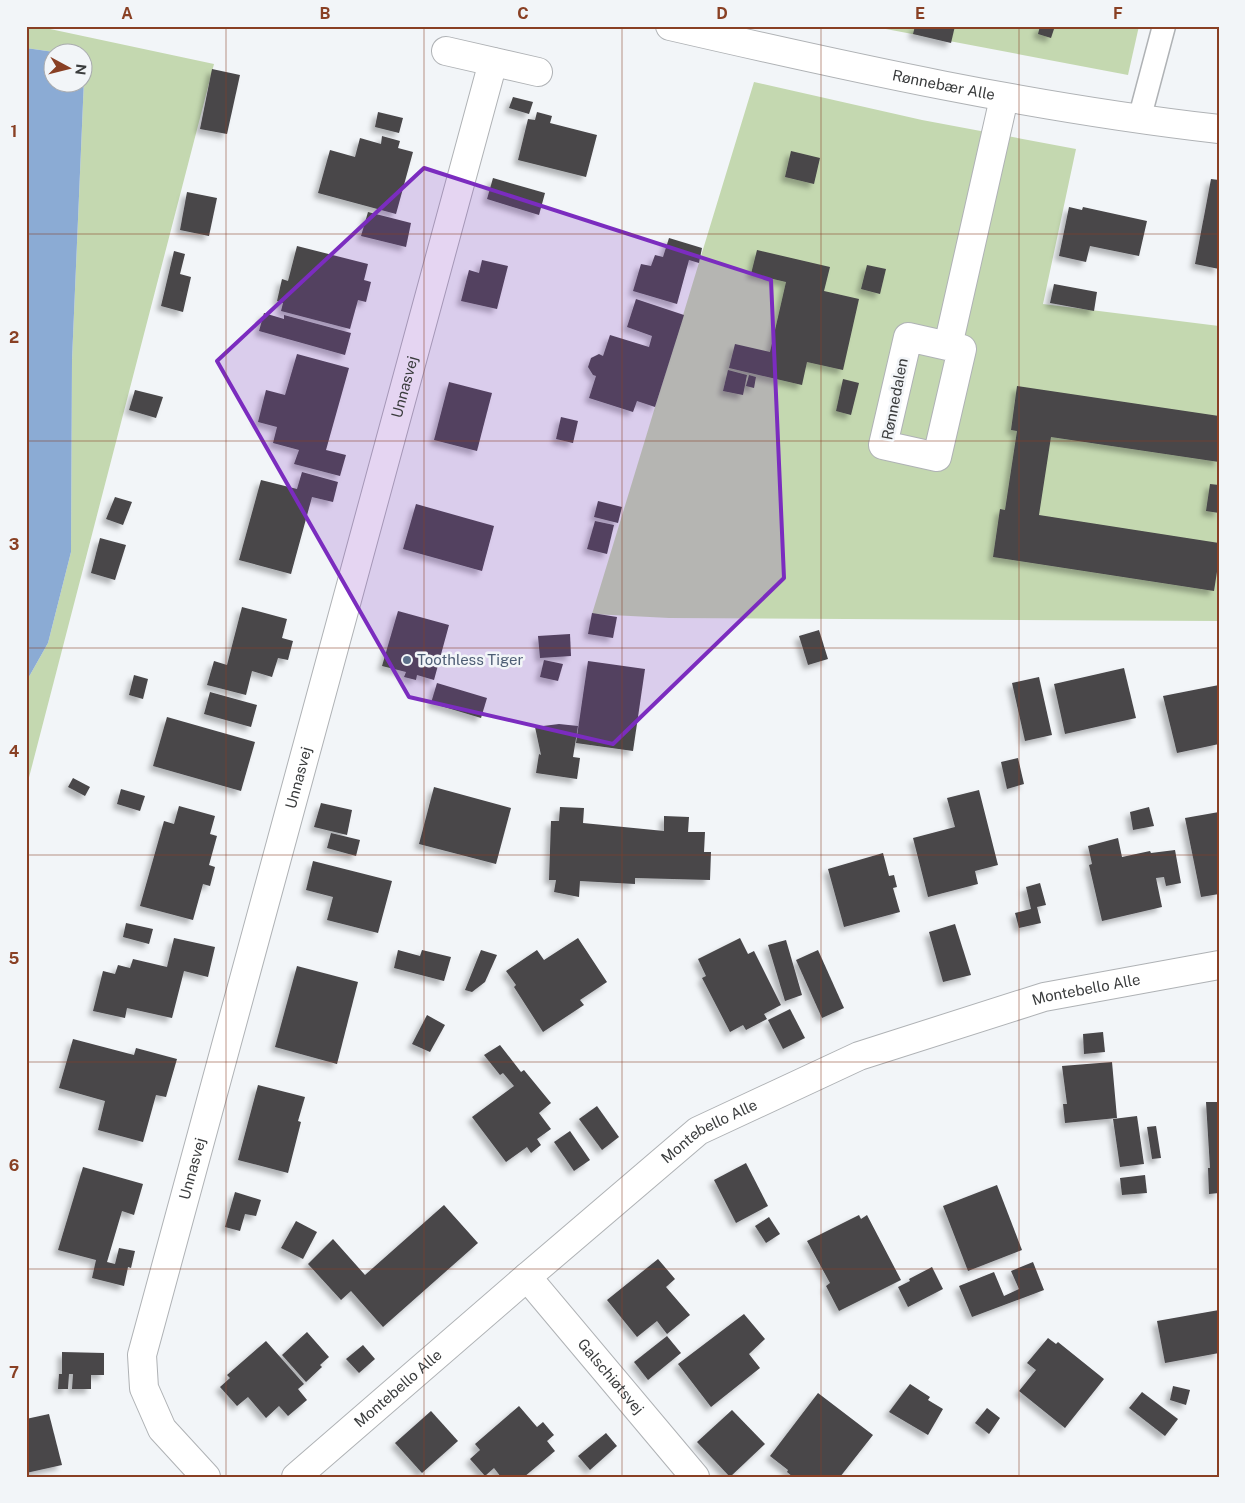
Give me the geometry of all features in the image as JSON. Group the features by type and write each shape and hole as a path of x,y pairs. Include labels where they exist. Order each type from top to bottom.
{"street":[{"name":"Rønnebær Alle","path":"670,26 819,61 1004,98 1139,120 1219,129"},
{"path":"446,51 538,72"},
{"name":"Unnasvej","path":"206,1477 162,1429 144,1388 142,1355 493,62"},
{"path":"948,346 1004,98"},
{"name":"Montebello Alle","path":"296,1477 698,1131 859,1056 1044,997 1219,965"},
{"name":"Galschiøtsvej","path":"527,1277 695,1477"}],"lane":[{"path":"1139,120 1164,26"}],"highlighted area":[{"path":"424,168 771,280 784,578 613,744 409,697 217,361"}],"green space":[{"path":"26,26 36,26 214,64 26,789 26,682 48,643 71,552 72,360 83,92 92,92 92,42 42,42 42,50 26,48"},
{"path":"870,26 1139,26 1128,75"},
{"path":"754,82 922,120 1076,149 1043,304 1219,326 1219,621 669,618 592,614"}],"water":[{"path":"26,48 42,50 42,92 83,92 72,360 71,552 48,643 26,682"}],"building":[{"path":"915,26 955,26 951,43 913,34"},
{"path":"1040,26 1055,26 1051,38 1038,34"},
{"path":"212,69 240,75 227,134 200,129"},
{"path":"513,97 533,102 529,114 509,108"},
{"path":"378,112 403,118 399,133 375,127"},
{"path":"537,112 552,116 550,123 597,135 586,177 518,160 528,119 535,120"},
{"path":"382,136 400,141 398,148 413,152 396,214 318,193 330,150 355,157 360,138 381,144"},
{"path":"791,151 820,158 814,184 785,177"},
{"path":"493,178 545,193 539,215 487,199"},
{"path":"1211,179 1219,180 1219,269 1195,264"},
{"path":"187,192 217,198 209,236 180,230"},
{"path":"1069,207 1082,210 1083,207 1147,221 1139,256 1090,246 1086,262 1059,256"},
{"path":"368,212 411,223 406,247 361,236"},
{"path":"669,238 702,248 699,263 689,260 677,304 633,291 641,264 651,266 655,255 663,257"},
{"path":"297,246 368,264 364,280 371,282 366,302 358,300 350,329 281,311 283,303 277,301 282,279 288,281"},
{"path":"757,250 830,267 824,291 859,299 843,370 807,362 802,385 729,368 735,344 770,352 786,282 751,274"},
{"path":"174,251 185,254 180,274 191,277 183,312 161,306"},
{"path":"482,260 508,266 497,309 461,301 469,270 479,273"},
{"path":"867,265 886,269 880,294 861,289"},
{"path":"1054,284 1097,292 1094,311 1050,303"},
{"path":"636,299 684,315 655,407 637,401 633,412 589,398 596,376 593,375 588,367 591,358 599,354 603,356 610,335 649,347 652,336 627,327"},
{"path":"264,313 284,319 284,315 351,333 345,355 259,331"},
{"path":"297,354 349,368 326,450 346,455 340,476 294,464 299,450 273,443 277,427 258,422 266,390 285,395"},
{"path":"728,370 747,375 743,395 723,391"},
{"path":"749,375 756,377 754,388 746,386"},
{"path":"843,379 859,383 851,415 836,411"},
{"path":"449,382 492,393 477,451 434,440"},
{"path":"1017,386 1219,416 1219,462 1051,437 1039,515 1219,543 1219,559 1214,591 993,557 1000,509 1005,510 1017,431 1011,430"},
{"path":"135,390 163,397 156,418 129,410"},
{"path":"561,417 578,421 573,443 556,439"},
{"path":"302,472 338,482 333,502 312,497 291,574 239,560 261,480 297,489"},
{"path":"1210,484 1219,485 1219,513 1206,511"},
{"path":"115,497 132,502 123,525 106,519"},
{"path":"598,501 622,507 618,523 594,517"},
{"path":"416,504 494,526 482,571 403,549"},
{"path":"595,521 614,525 607,554 587,549"},
{"path":"100,538 126,545 115,580 91,573"},
{"path":"242,607 287,619 282,638 293,641 288,660 278,658 272,677 252,671 246,695 207,685 214,661 227,665"},
{"path":"398,611 449,625 434,680 417,675 416,680 404,677 406,672 382,666"},
{"path":"592,613 617,617 613,638 588,634"},
{"path":"819,630 828,659 808,665 799,636"},
{"path":"570,634 571,656 540,658 538,636"},
{"path":"544,660 563,664 558,681 540,677"},
{"path":"588,661 645,669 633,751 576,743"},
{"path":"1124,668 1136,718 1065,734 1054,684"},
{"path":"134,675 148,679 143,699 129,695"},
{"path":"1039,677 1052,735 1025,741 1012,683"},
{"path":"437,683 487,698 481,718 431,703"},
{"path":"1219,685 1219,744 1177,753 1163,696"},
{"path":"210,692 257,705 251,727 204,714"},
{"path":"167,717 255,742 241,791 153,766"},
{"path":"559,724 578,726 573,757 580,758 577,779 536,773 539,754 541,755 535,727"},
{"path":"1018,758 1024,784 1007,789 1001,762"},
{"path":"73,778 90,787 85,796 68,787"},
{"path":"434,787 511,808 496,864 419,844"},
{"path":"121,789 145,796 140,811 117,804"},
{"path":"979,790 998,865 975,871 978,884 928,897 913,838 955,827 947,798"},
{"path":"321,803 352,810 347,835 314,827"},
{"path":"179,806 215,816 210,834 217,836 209,865 215,867 210,886 203,884 193,920 140,906 164,821 174,824"},
{"path":"560,807 584,808 583,823 664,831 664,816 689,817 688,832 705,832 704,852 711,852 710,880 635,878 635,884 580,881 579,897 554,892 556,880 549,880 551,821 559,821"},
{"path":"1149,807 1154,826 1133,830 1130,812"},
{"path":"1219,812 1219,894 1201,897 1185,818"},
{"path":"331,833 360,840 356,856 327,848"},
{"path":"1118,838 1122,857 1150,851 1151,853 1175,850 1181,883 1166,886 1164,877 1156,878 1162,907 1102,921 1089,865 1092,864 1088,846"},
{"path":"883,853 889,876 894,875 897,887 893,888 900,912 844,927 828,869"},
{"path":"313,861 392,881 378,933 327,920 333,897 306,890"},
{"path":"1040,883 1046,905 1037,907 1041,923 1019,928 1015,913 1031,909 1026,887"},
{"path":"126,923 153,929 149,944 123,937"},
{"path":"955,924 971,975 943,982 929,932"},
{"path":"174,938 215,947 208,977 184,971 172,1018 127,1008 125,1018 93,1011 103,971 115,974 118,965 130,968 133,959 167,967"},
{"path":"578,938 607,982 580,1000 584,1005 543,1032 506,971 537,950 544,960"},
{"path":"740,938 748,954 754,951 781,1005 764,1014 767,1019 746,1030 743,1025 730,1032 702,978 706,976 698,959"},
{"path":"786,940 802,995 785,1001 768,945"},
{"path":"398,950 420,956 422,950 451,957 444,981 394,968"},
{"path":"481,950 497,955 485,982 472,992 465,990"},
{"path":"818,950 844,1008 822,1018 796,960"},
{"path":"297,966 358,982 337,1064 275,1047"},
{"path":"790,1009 805,1038 783,1049 768,1020"},
{"path":"427,1015 445,1025 430,1052 412,1044"},
{"path":"1103,1032 1105,1052 1084,1054 1083,1034"},
{"path":"73,1039 134,1055 136,1048 177,1059 166,1097 156,1095 143,1142 98,1130 105,1101 59,1088"},
{"path":"500,1045 521,1072 524,1070 551,1103 539,1113 551,1129 537,1139 541,1145 531,1153 527,1147 506,1162 472,1117 514,1086 503,1073 500,1075 484,1055"},
{"path":"1112,1062 1117,1118 1065,1123 1063,1104 1067,1104 1062,1066"},
{"path":"258,1085 305,1097 298,1121 301,1122 288,1173 238,1160"},
{"path":"1206,1102 1219,1102 1219,1193 1209,1194 1208,1168 1210,1168"},
{"path":"597,1106 619,1137 602,1150 579,1119"},
{"path":"1137,1116 1144,1164 1120,1167 1113,1119"},
{"path":"1156,1126 1161,1158 1152,1159 1147,1127"},
{"path":"570,1131 590,1160 574,1171 554,1142"},
{"path":"746,1163 768,1206 736,1223 714,1180"},
{"path":"83,1167 143,1184 134,1215 122,1211 107,1262 115,1264 119,1248 135,1251 131,1268 128,1267 124,1286 92,1278 96,1260 58,1250"},
{"path":"1145,1175 1147,1193 1122,1195 1120,1178"},
{"path":"997,1185 1022,1250 968,1271 943,1206"},
{"path":"235,1192 261,1200 256,1216 245,1214 240,1231 225,1227"},
{"path":"444,1205 478,1243 383,1327 351,1291 341,1300 308,1264 333,1239 365,1275"},
{"path":"859,1215 861,1219 867,1215 901,1280 839,1311 826,1286 830,1283 807,1241"},
{"path":"769,1217 780,1234 766,1243 755,1226"},
{"path":"296,1221 317,1232 303,1259 281,1248"},
{"path":"658,1259 675,1279 666,1287 690,1315 667,1334 657,1321 637,1337 607,1300"},
{"path":"1033,1262 1044,1290 972,1317 959,1286 994,1272 1004,1296 1019,1289 1011,1271"},
{"path":"932,1267 943,1289 908,1307 898,1287"},
{"path":"1219,1310 1219,1353 1165,1363 1157,1321"},
{"path":"744,1314 765,1339 749,1354 760,1368 711,1407 678,1364"},
{"path":"307,1332 329,1357 320,1365 322,1367 306,1382 282,1355"},
{"path":"667,1336 681,1353 648,1380 634,1362"},
{"path":"1048,1338 1056,1344 1058,1342 1104,1379 1065,1428 1019,1391 1036,1370 1027,1363"},
{"path":"266,1341 304,1384 298,1389 307,1400 288,1416 279,1406 266,1418 248,1397 237,1406 220,1387 230,1378 227,1375"},
{"path":"363,1345 375,1359 359,1373 346,1359"},
{"path":"62,1352 104,1353 104,1375 91,1375 91,1389 72,1389 73,1374 69,1374 68,1389 58,1389 59,1374 62,1374"},
{"path":"910,1384 930,1397 928,1400 943,1409 928,1435 889,1412"},
{"path":"1173,1386 1190,1390 1186,1405 1170,1400"},
{"path":"1142,1392 1178,1419 1165,1436 1129,1408"},
{"path":"818,1393 873,1435 840,1477 793,1477 787,1472 788,1470 770,1456"},
{"path":"519,1406 537,1427 543,1422 554,1435 547,1441 555,1451 524,1477 501,1477 494,1468 485,1476 470,1459 480,1450 475,1444"},
{"path":"987,1408 1000,1418 989,1434 975,1423"},
{"path":"732,1410 765,1444 730,1477 697,1442"},
{"path":"431,1411 458,1441 422,1473 395,1443"},
{"path":"49,1414 62,1465 26,1473 26,1419"},
{"path":"606,1433 617,1446 590,1470 578,1456"}],"place":[{"name":"Toothless Tiger","path":"407,660"}]}
